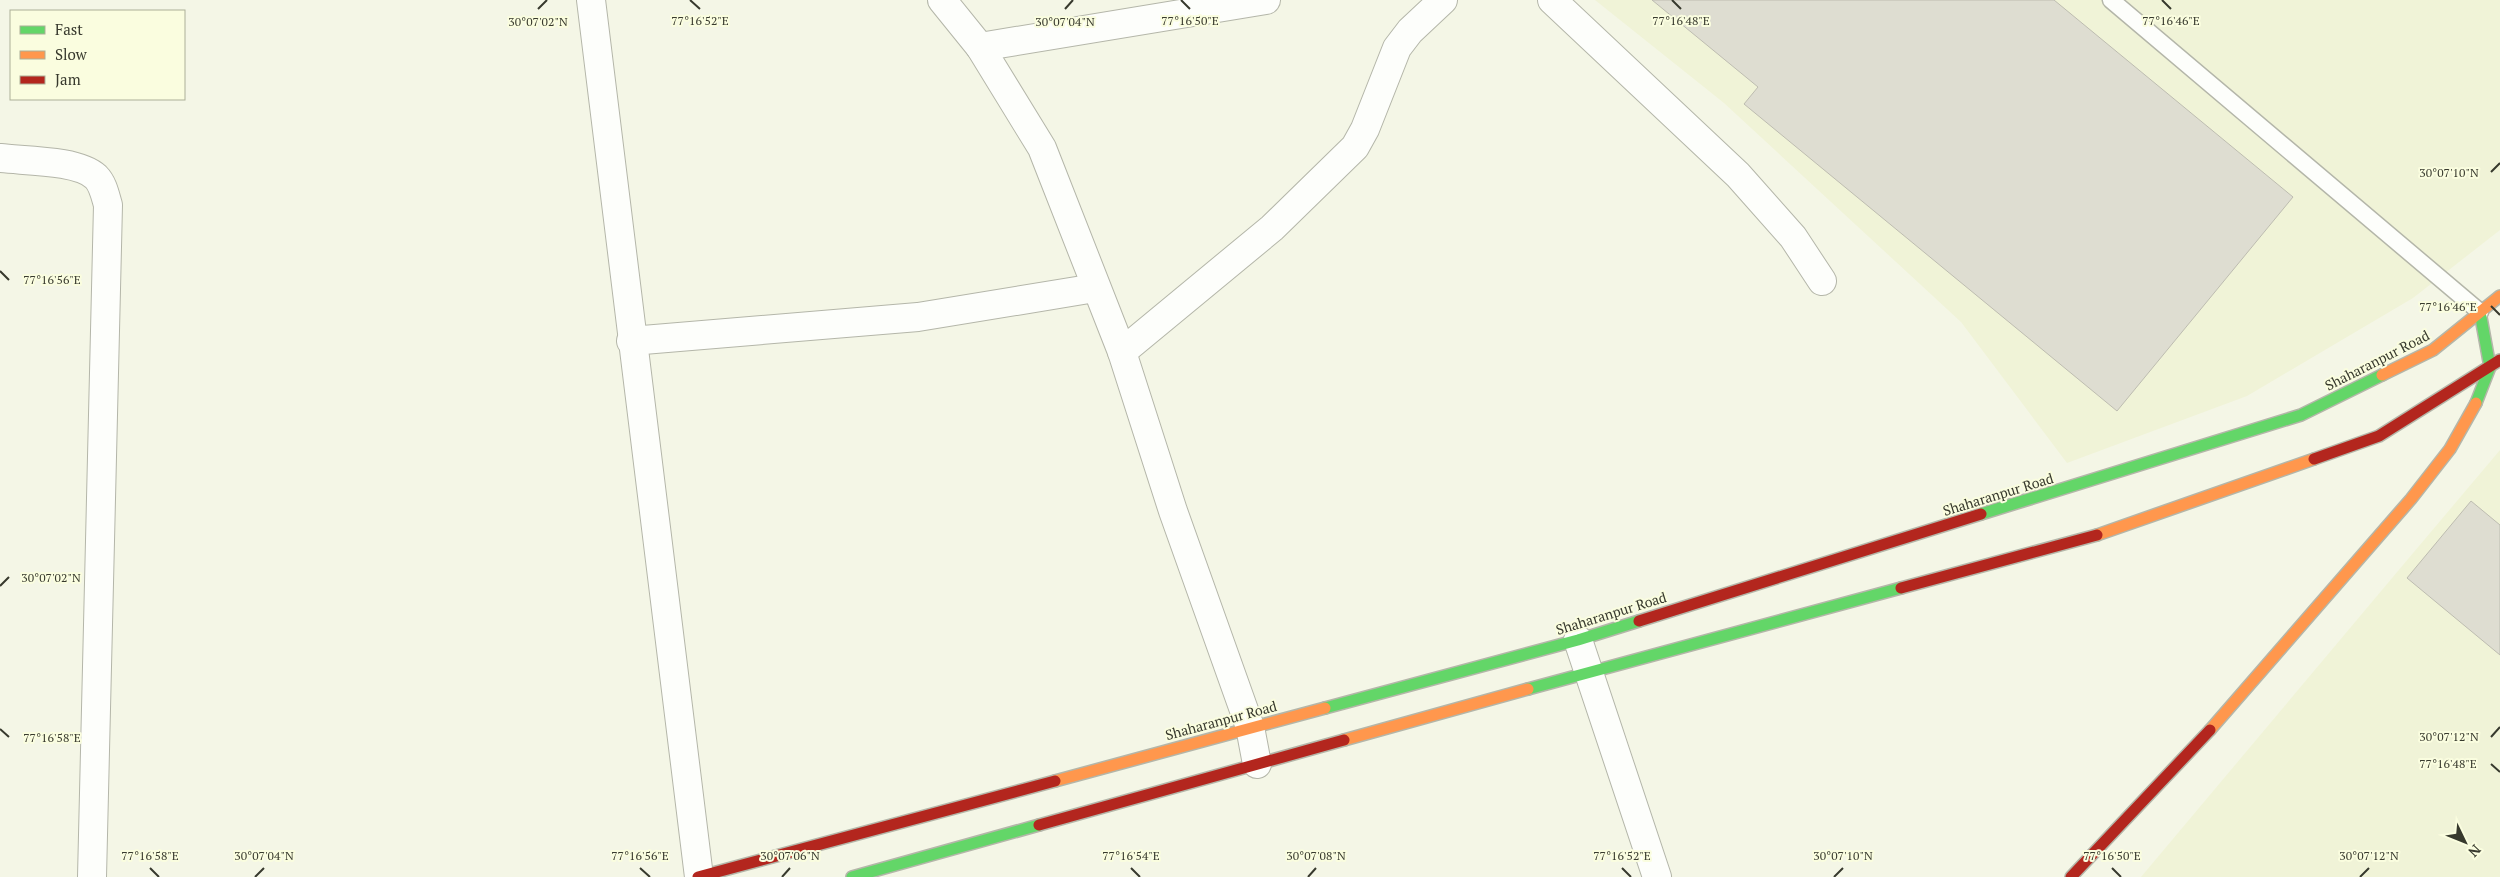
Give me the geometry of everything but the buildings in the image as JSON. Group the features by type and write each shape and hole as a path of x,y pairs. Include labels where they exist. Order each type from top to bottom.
{"main road":[{"name":"Shaharanpur Road","path":"699,877 1578,640 2301,415 2433,350 2500,296"},
{"path":"2071,877 2236,702 2411,500 2450,448 2476,403 2490,367 2480,312"},
{"path":"852,877 919,868 1257,764 1588,672 2096,535 2379,436 2500,360"}],"street":[{"path":"591,0 631,341 699,877"},
{"path":"942,0 980,48 1042,148 1095,288 1122,352 1173,511 1250,727 1257,764"},
{"path":"980,48 1266,0"},
{"path":"1122,352 1272,228 1355,147 1369,121 1397,48 1410,31 1443,0"},
{"path":"1552,0 1738,175 1793,237 1822,281"},
{"path":"0,158 63,165 87,170 97,178 103,188 108,205 92,877"},
{"path":"631,341 918,317 1095,288"},
{"path":"1578,640 1657,877"}],"lane":[{"path":"2111,0 2480,312"}],"shaded area":[{"path":"1595,0 2500,0 2500,230 2413,298 2247,396 2067,463 1961,322 1724,103"},
{"path":"2500,450 2500,877 2141,877 2403,565"}],"traffic: fast":[{"path":"2476,403 2490,367 2480,312"},
{"path":"1981,514 2301,415 2382,375"},
{"path":"1528,689 1901,588"},
{"path":"1325,708 1578,640 1639,621"},
{"path":"852,877 1039,825"}],"traffic: slow":[{"path":"2382,375 2433,350 2500,296"},
{"path":"2210,730 2411,499 2450,449 2476,403"},
{"path":"2097,535 2314,459"},
{"path":"1344,740 1528,689"},
{"path":"1055,781 1325,708"}],"traffic: jam":[{"path":"2314,459 2379,436 2500,360"},
{"path":"1639,621 1981,514"},
{"path":"1901,588 2097,535"},
{"path":"2071,877 2210,730"},
{"path":"1039,825 1344,740"},
{"path":"698,877 1055,781"}]}
